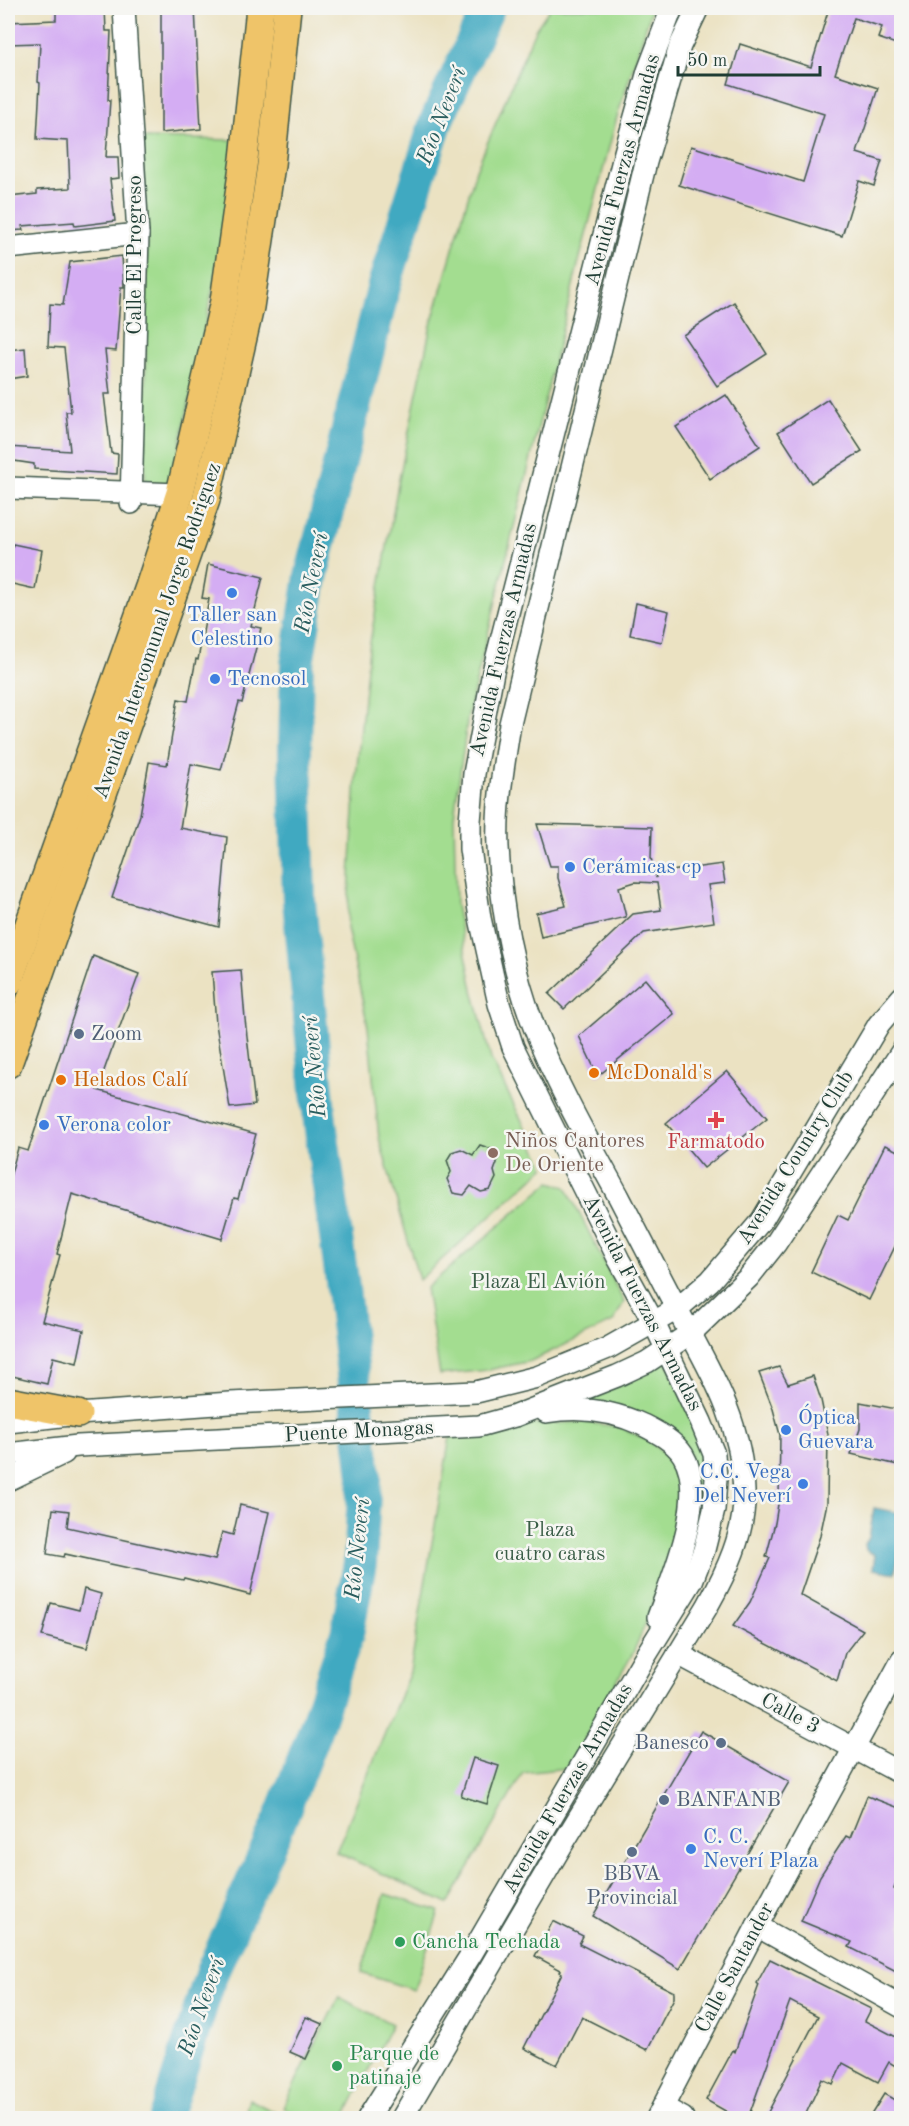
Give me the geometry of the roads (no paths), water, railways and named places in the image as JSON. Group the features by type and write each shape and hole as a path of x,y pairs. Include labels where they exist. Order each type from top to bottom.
{"main road":[{"name":"Avenida Intercomunal Jorge Rodriguez","path":"8,983 15,937 145,598 178,499 224,301 241,181 260,8"},
{"name":"Avenida Intercomunal Jorge Rodriguez","path":"8,1064 206,500 250,307 271,165 287,8"},
{"path":"8,1401 78,1414"}],"street":[{"name":"Calle El Progreso","path":"124,8 138,234 132,498"},
{"name":"Avenida Fuerzas Armadas","path":"368,2118 472,1953 643,1660 692,1581 704,1550 714,1510 716,1478 714,1454 701,1422 667,1348 619,1260 513,1047 499,1004 480,918 470,849 470,821 481,727 509,606 645,81 672,8"},
{"name":"Avenida Fuerzas Armadas","path":"402,2118 508,1936 707,1607 727,1568 743,1515 745,1494 741,1450 734,1423 704,1357 570,1107 534,1028 514,965 505,921 497,845 501,779 510,724 646,162 680,46 698,8"},
{"path":"8,248 138,234"},
{"path":"8,488 132,498"},
{"path":"8,499 178,499"},
{"name":"Avenida Country Club","path":"677,1309 710,1281 762,1221 879,1024 902,997"},
{"name":"Avenida Country Club","path":"691,1333 743,1283 776,1243 902,1051"},
{"name":"Puente Monagas","path":"8,1422 78,1414 230,1403 476,1392 537,1377 608,1348 677,1309"},
{"name":"Puente Monagas","path":"8,1454 78,1446 479,1426 515,1416 617,1376 647,1362 691,1333"},
{"path":"515,1416 559,1410 590,1409 621,1415 659,1433 683,1455 692,1480 689,1525 678,1563 643,1660"},
{"path":"8,1480 78,1446"},
{"name":"Calle 3","path":"678,1654 902,1774"},
{"name":"Calle Santander","path":"660,2113 757,1926 902,1660"},
{"path":"757,1926 902,2007"},
{"path":"660,2113 683,2118"}],"water":[{"path":"874,1508 901,1513 901,1540 895,1573 873,1569 875,1555 866,1550 865,1544 869,1538"}],"waterway":[{"name":"Río Neverí","path":"165,2118 212,1972 280,1820 315,1730 347,1634 360,1563 365,1477 342,1280 320,1122 299,901 295,751 297,664 311,577 385,282 437,119 488,8"}],"place":[{"name":"Taller san Celestino","path":"232,593"},
{"name":"Tecnosol","path":"215,679"},
{"name":"Cerámicas cp","path":"570,867"},
{"name":"Zoom","path":"79,1034"},
{"name":"McDonald's","path":"594,1073"},
{"name":"Helados Calí","path":"61,1080"},
{"name":"Farmatodo","path":"716,1120"},
{"name":"Verona color","path":"44,1125"},
{"name":"Niños Cantores De Oriente","path":"493,1153"},
{"name":"Óptica Guevara","path":"786,1430"},
{"name":"C.C. Vega Del Neverí","path":"803,1484"},
{"name":"Banesco","path":"721,1743"},
{"name":"BANFANB","path":"664,1800"},
{"name":"C. C. Neverí Plaza","path":"691,1849"},
{"name":"BBVA Provincial","path":"632,1852"},
{"name":"Cancha Techada","path":"400,1942"},
{"name":"Parque de patinaje","path":"337,2066"}],"park label":[{"name":"Plaza El Avión","path":"538,1282"},
{"name":"Plaza cuatro caras","path":"550,1542"}]}
